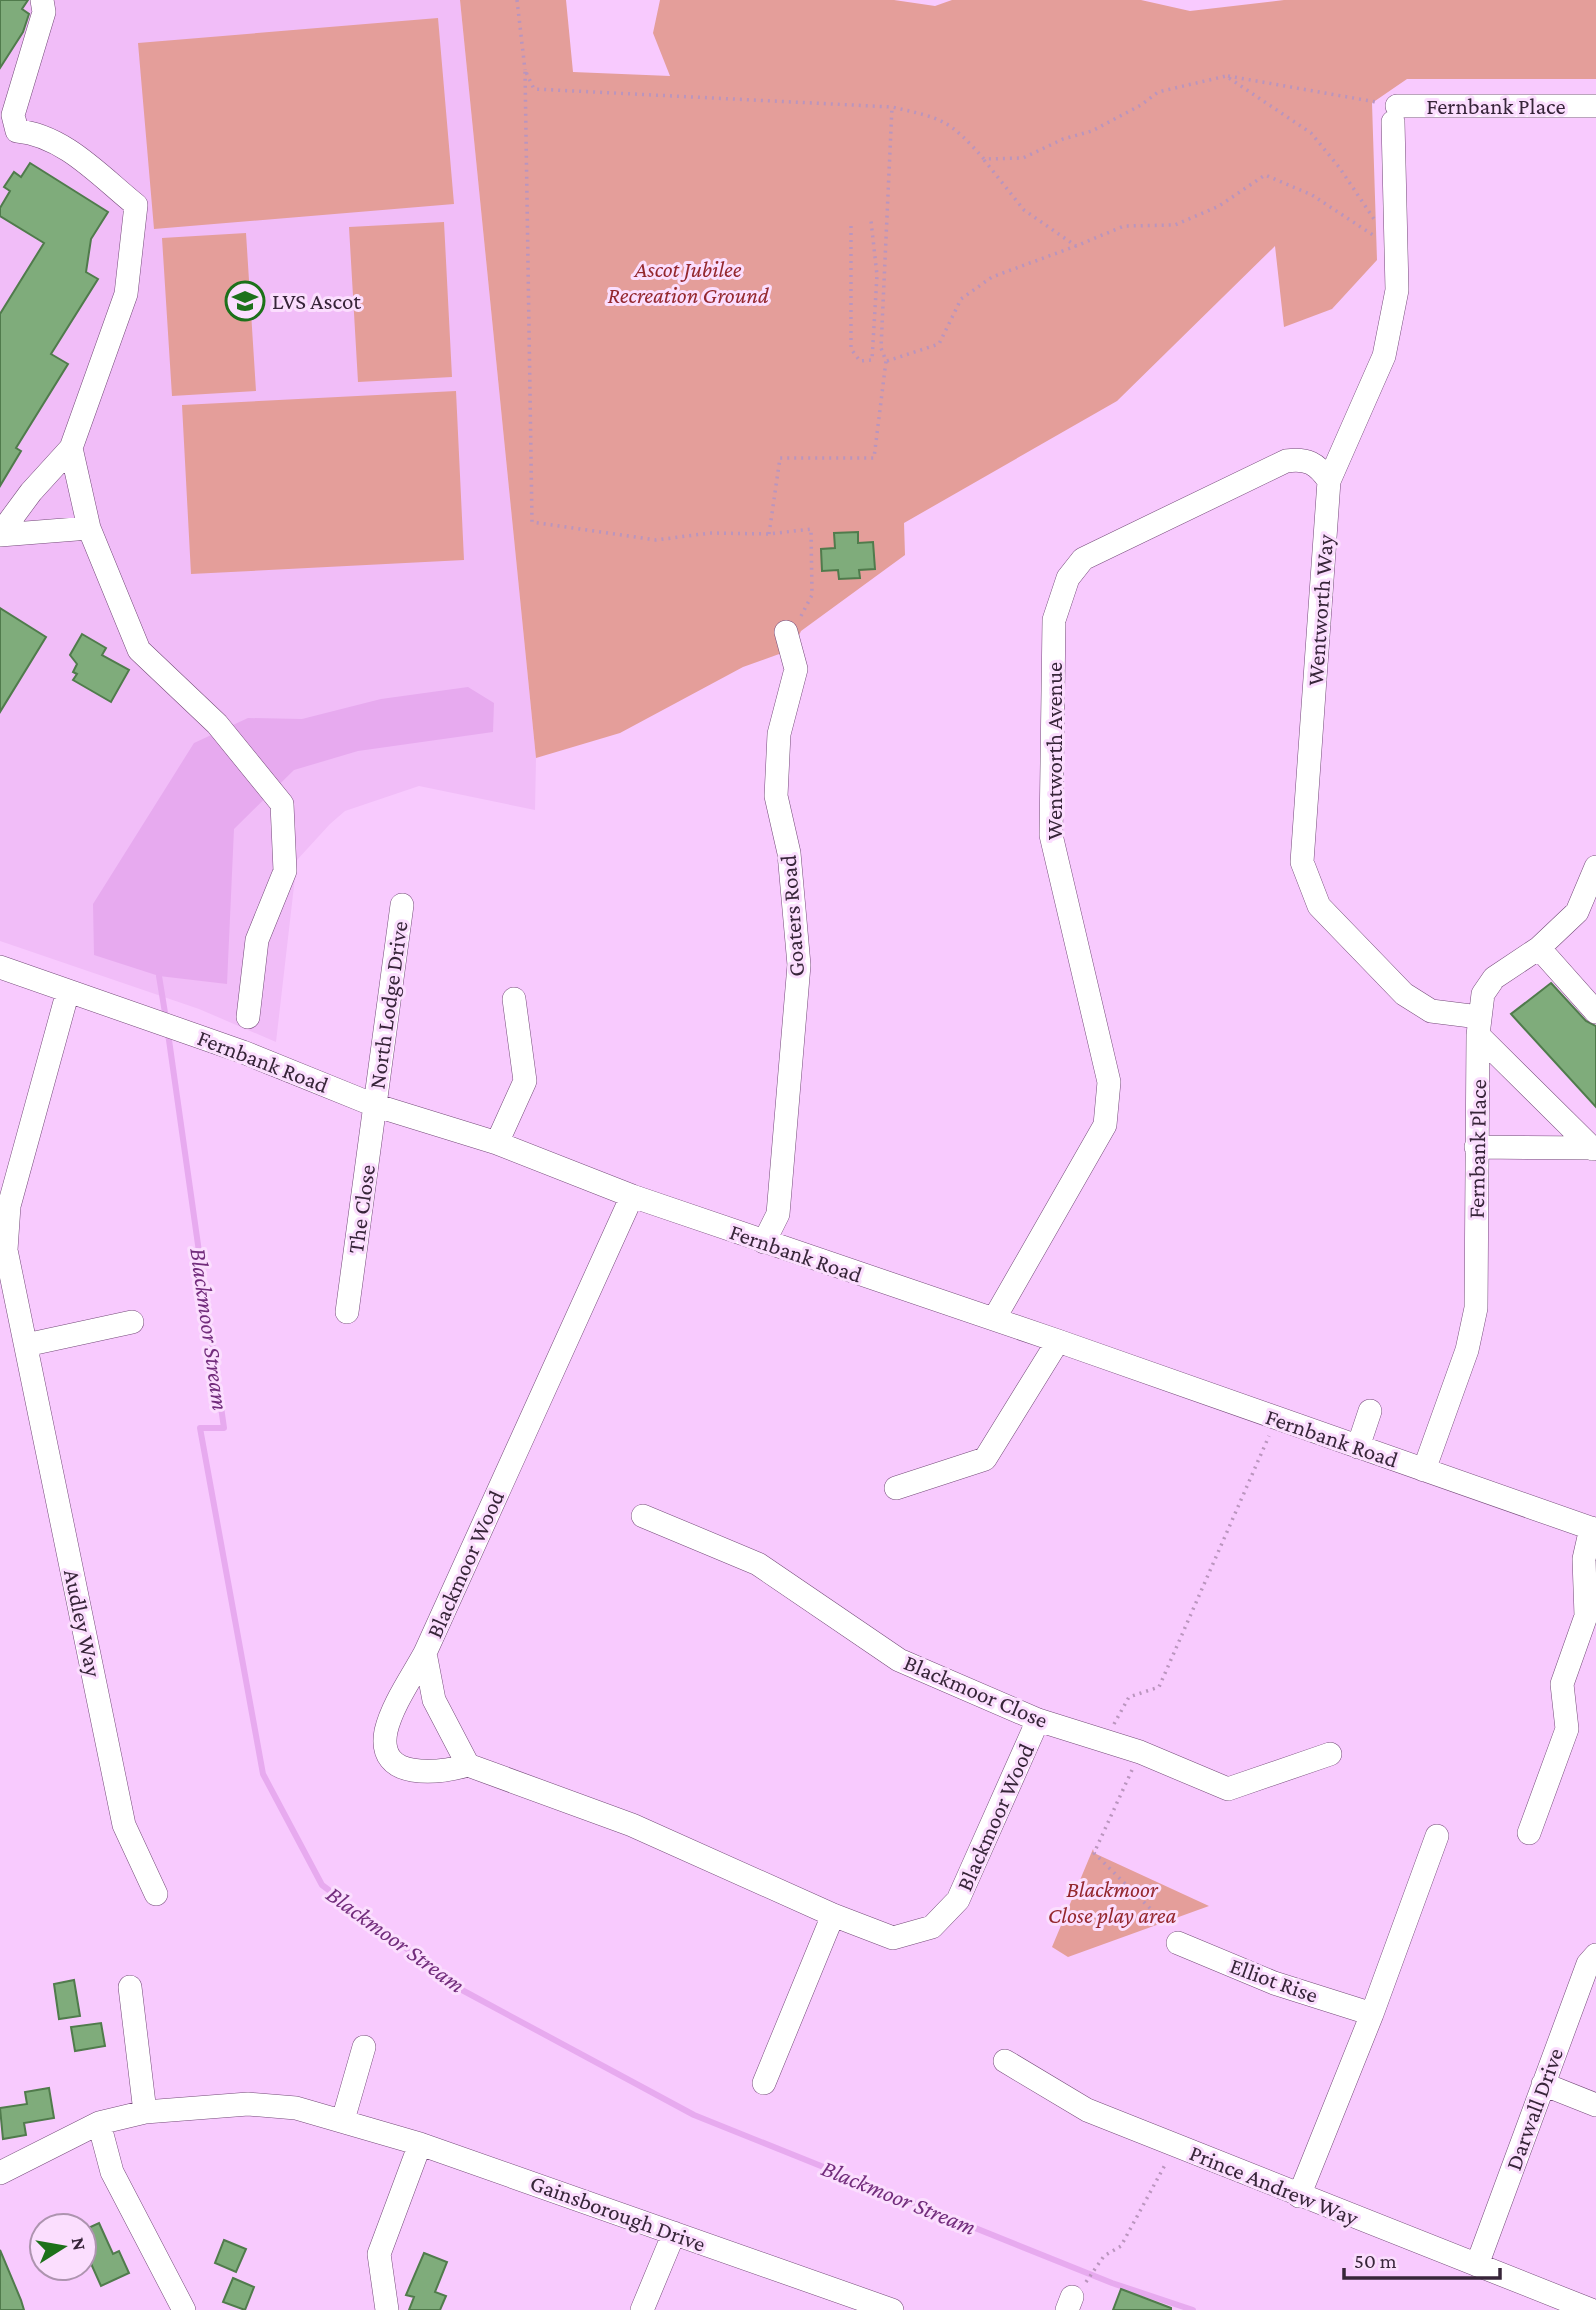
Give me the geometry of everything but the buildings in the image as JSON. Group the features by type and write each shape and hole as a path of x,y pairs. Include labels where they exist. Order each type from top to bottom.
{"street":[{"path":"0,535 31,492 71,448 126,294 136,205 61,145 32,132 17,131 13,116 44,12 42,0"},
{"name":"Fernbank Place","path":"1395,114 1596,106"},
{"name":"Wentworth Way","path":"1395,114 1397,290 1384,356 1329,481 1303,862 1319,905 1404,994 1431,1012 1478,1026"},
{"path":"71,448 89,527 139,650 217,724 282,804 285,871 257,940 248,1017"},
{"name":"Wentworth Avenue","path":"994,1320 1105,1125 1109,1082 1051,835 1054,620 1068,578 1083,559 1286,461 1302,459 1319,465 1329,481"},
{"path":"0,535 89,527"},
{"name":"Goaters Road","path":"764,1242 778,1214 799,965 789,853 776,796 779,734 796,669 790,640"},
{"name":"Fernbank Place","path":"1424,1470 1466,1350 1476,1308 1476,1147 1480,1095 1478,1026 1483,994 1494,978 1539,948 1577,912 1596,867"},
{"name":"North Lodge Drive","path":"374,1105 402,905"},
{"path":"1539,948 1596,1012"},
{"name":"Fernbank Road","path":"0,967 243,1052 374,1105 497,1143 632,1196 1058,1341 1594,1529"},
{"name":"Audley Way","path":"68,991 6,1220 6,1250 124,1825 156,1894"},
{"path":"497,1143 526,1081 514,999"},
{"path":"1478,1026 1595,1149"},
{"name":"The Close","path":"347,1312 374,1105"},
{"path":"1476,1147 1595,1149"},
{"name":"Blackmoor Wood","path":"632,1196 425,1653 434,1700 468,1765 632,1825 833,1915 893,1938 932,1927 958,1900 1038,1720"},
{"path":"26,1345 132,1322"},
{"path":"896,1488 985,1459 1058,1341"},
{"path":"1358,1447 1370,1411"},
{"name":"Blackmoor Close","path":"643,1516 758,1564 899,1660 1038,1720 1140,1752 1228,1789 1330,1754"},
{"path":"1529,1833 1567,1729 1562,1684 1586,1616 1584,1559 1594,1529"},
{"path":"425,1653 389,1721 385,1734 387,1749 395,1762 422,1773 444,1772 468,1765"},
{"path":"1299,2196 1372,2014 1437,1836"},
{"path":"764,2083 833,1915"},
{"name":"Elliot Rise","path":"1178,1943 1274,1983 1372,2014"},
{"name":"Darwall Drive","path":"1477,2265 1588,1964 1596,1955"},
{"path":"130,1987 145,2112"},
{"path":"343,2120 364,2047"},
{"name":"Prince Andrew Way","path":"1005,2061 1087,2110 1591,2310"},
{"path":"1543,2084 1596,2105"},
{"name":"Gainsborough Drive","path":"0,2173 99,2123 145,2112 268,2104 343,2120 420,2144 892,2310"},
{"path":"99,2123 112,2172 184,2310"},
{"path":"387,2310 379,2254 420,2144"},
{"path":"642,2310 674,2233"}],"path":[{"path":"517,0 525,70 532,522 656,540 710,533 769,534 811,529 811,595 790,640"},
{"path":"525,70 534,89 892,107 939,118 956,128 1024,210 1076,246"},
{"path":"984,159 1023,159 1063,139 1092,131 1141,105 1158,92 1226,76 1395,114"},
{"path":"1226,76 1311,132 1339,167 1395,250"},
{"path":"769,534 780,458 874,458 886,361 881,348 892,107"},
{"path":"886,361 939,344 961,299 992,277 1124,226 1175,225 1219,206 1265,175 1312,195 1395,250"},
{"path":"851,226 850,349 860,361 872,360 877,275 871,221"},
{"path":"1104,1741 1129,1697 1159,1687 1277,1418"},
{"path":"1140,1752 1094,1853 1166,1922 1178,1943"},
{"path":"1087,2279 1104,2256 1121,2246 1174,2145"}],"shaded area":[{"name":"LVS Ascot","path":"0,0 460,0 536,758 535,810 419,786 345,811 330,824 297,860 276,1042 199,1009 0,941"},
{"path":"468,687 494,703 493,732 358,751 294,770 234,829 227,984 159,976 94,955 93,904 194,743 248,718 302,719 381,699"}],"green space":[{"name":"Ascot Jubilee Recreation Ground","path":"460,0 566,0 573,72 670,76 653,33 660,0 894,0 935,6 952,0 1141,0 1190,11 1284,0 1596,0 1596,79 1407,79 1372,103 1377,260 1332,309 1284,327 1275,246 1117,401 904,523 905,555 801,631 793,649 743,667 620,733 536,758"},
{"path":"438,18 454,204 154,229 138,43"},
{"path":"444,222 452,377 358,382 349,227"},
{"path":"246,233 256,391 172,396 162,238"},
{"path":"456,391 464,560 191,574 182,405"},
{"name":"Blackmoor Close play area","path":"1093,1849 1094,1853 1209,1906 1068,1957 1052,1947"}],"waterway":[{"name":"Blackmoor Stream","path":"159,976 166,1019"},
{"name":"Blackmoor Stream","path":"168,1033 224,1428 200,1428 263,1774 322,1885 462,1990 694,2115 1112,2283 1193,2310"}],"place":[{"name":"LVS Ascot","path":"245,301"}]}
